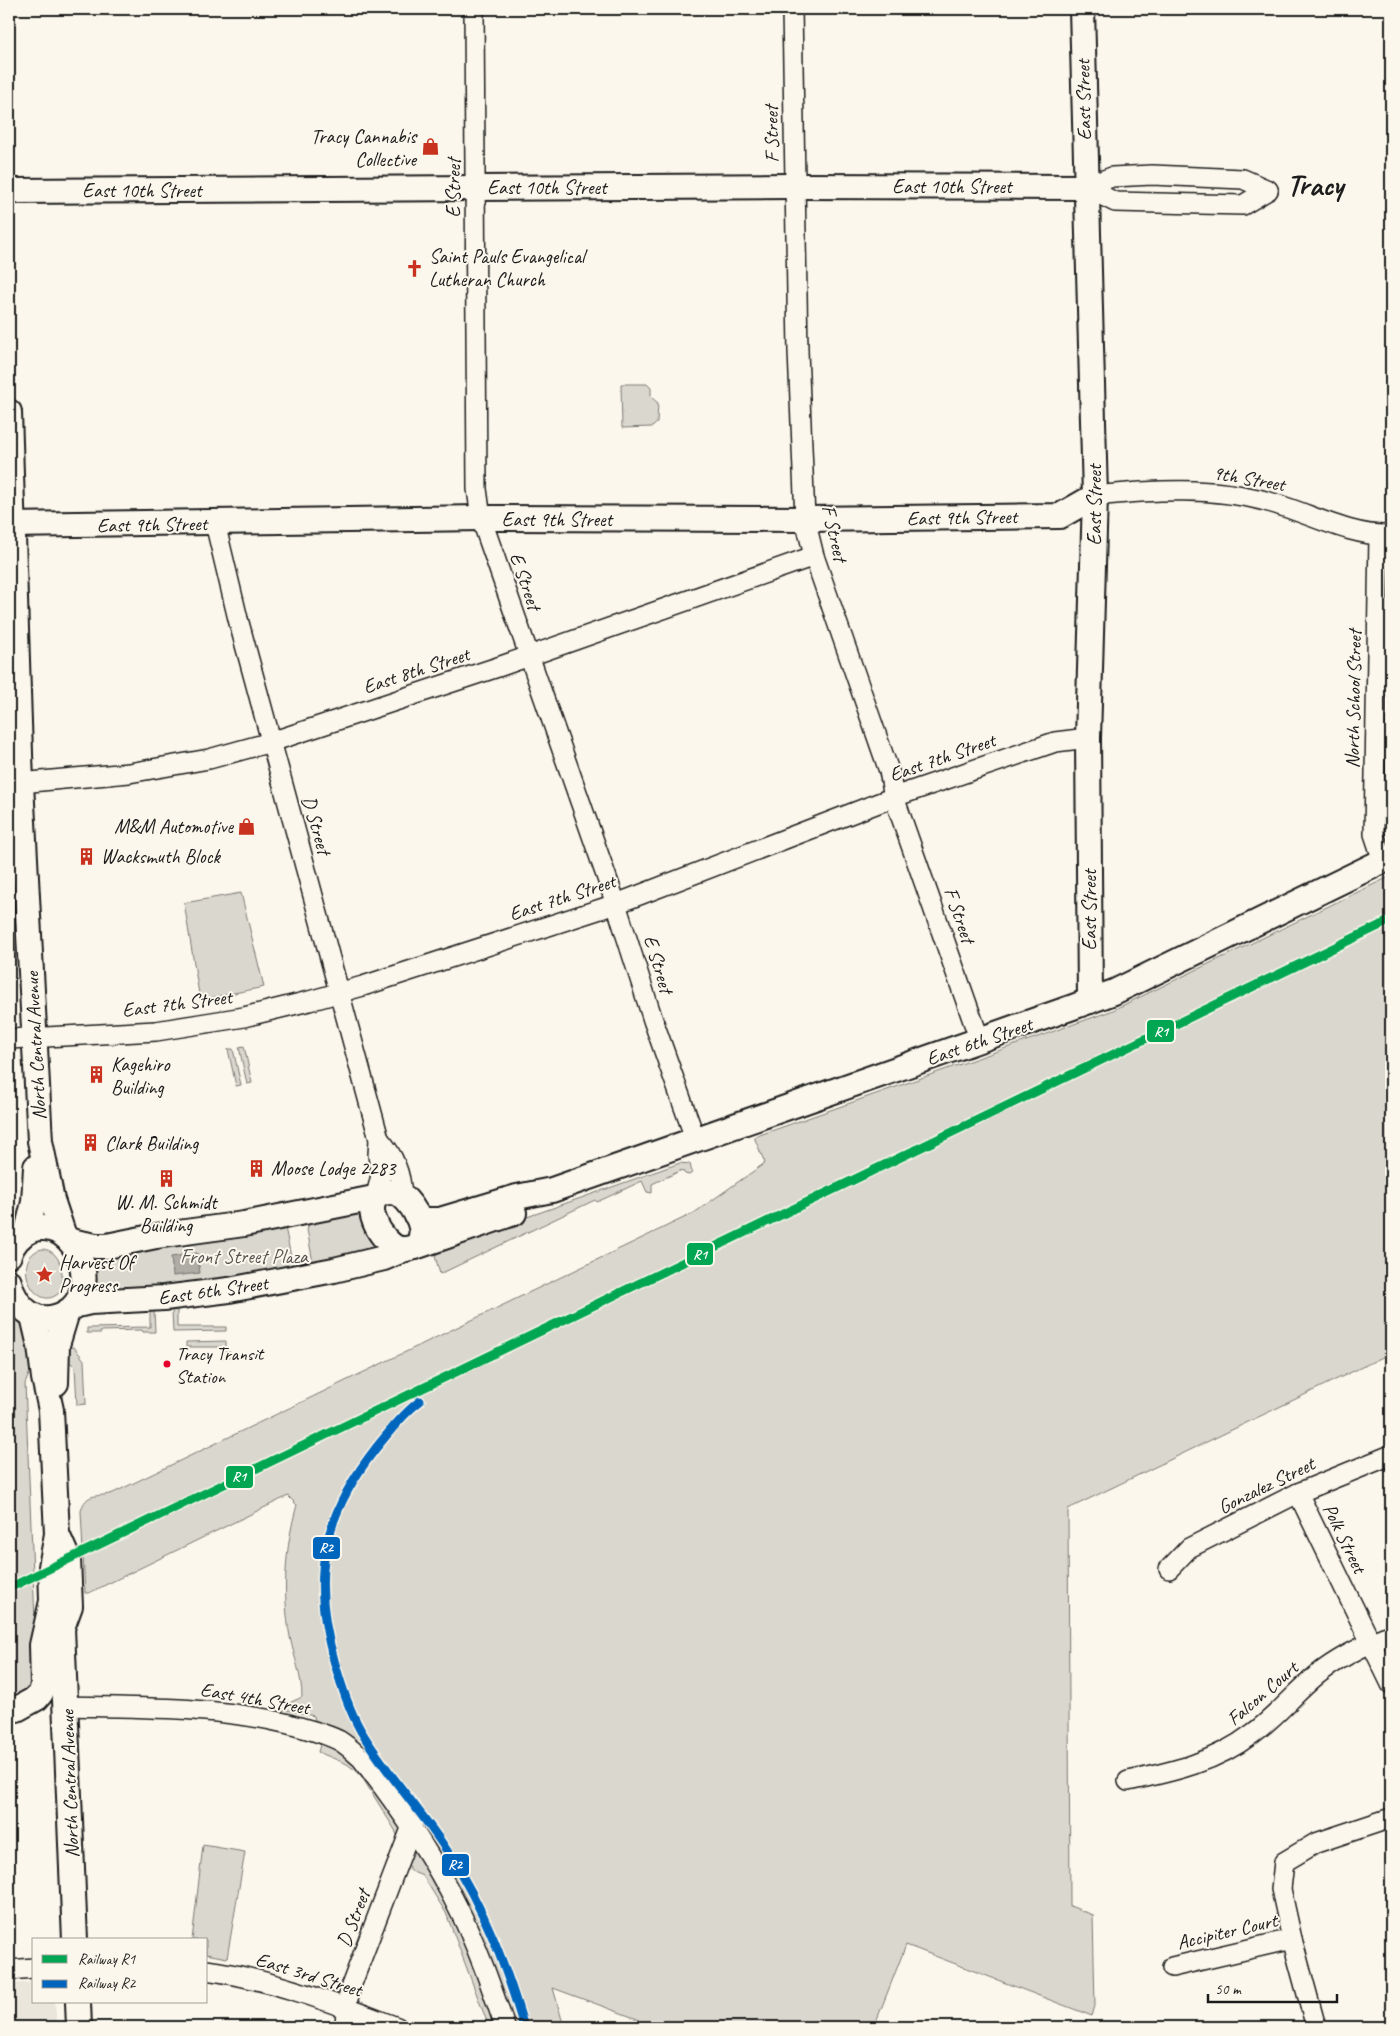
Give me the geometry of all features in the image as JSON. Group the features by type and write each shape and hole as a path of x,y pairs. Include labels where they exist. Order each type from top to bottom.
{"street":[{"name":"E Street","path":"474,9 477,489 481,518 616,904 653,1020 696,1141"},
{"name":"F Street","path":"792,9 798,351 805,519 814,556 889,771 894,797 980,1040"},
{"name":"East Street","path":"1082,9 1085,187 1095,496 1094,595 1088,738 1090,1001"},
{"name":"East 10th Street","path":"9,191 794,186 1085,187 1112,176 1171,175 1243,179 1268,190 1243,205 1115,202 1085,187"},
{"name":"North Central Avenue","path":"9,412 15,784 35,1038 40,1141 52,1200 67,1237 79,1257 84,1276 82,1294 72,1309 57,1345 56,1378 51,1410"},
{"name":"9th Street","path":"1095,496 1144,491 1189,491 1230,494 1268,501 1364,534 1385,535"},
{"name":"East 9th Street","path":"11,525 481,518 805,519 1060,516 1095,496"},
{"name":"D Street","path":"215,523 238,619 340,991 378,1139 381,1175 376,1197"},
{"name":"North School Street","path":"1385,535 1374,839 1387,859"},
{"name":"East 8th Street","path":"15,784 122,774 209,759 271,742 814,556"},
{"name":"East 7th Street","path":"9,1039 156,1031 244,1017 363,986 616,904 894,797 1055,742 1088,738"},
{"name":"East 6th Street","path":"417,1216 425,1220 440,1220 517,1197 552,1190 1090,1001 1114,992 1387,859"},
{"name":"D Street","path":"378,1139 390,1152 396,1164 402,1186 402,1196"},
{"name":"North Central Avenue","path":"27,1232 34,1202 40,1141"},
{"name":"East 6th Street","path":"21,1307 44,1320 57,1317 90,1302 164,1298 229,1290 334,1270 384,1258 521,1210 552,1190"},
{"path":"390,1192 402,1196 417,1216 422,1226 422,1235 410,1248 399,1249 390,1243 378,1227 374,1220 372,1208 376,1197 381,1193 390,1192"},
{"path":"9,1253 17,1240 27,1232 38,1228 50,1228 90,1246 107,1246 156,1236 244,1224 376,1197"},
{"name":"North Central Avenue","path":"9,1282 40,1346 51,1410 57,1534 51,1567 52,1600 62,1628 75,1938"},
{"name":"Gonzalez Street","path":"1170,1570 1189,1548 1298,1492 1391,1455"},
{"name":"Polk Street","path":"1298,1492 1391,1684"},
{"name":"North Central Avenue","path":"57,1534 68,1559 70,1606 62,1628"},
{"path":"13,1709 37,1698 41,1693 43,1685 42,1645 52,1600"},
{"name":"Falcon Court","path":"1128,1781 1165,1774 1214,1758 1252,1734 1318,1674 1370,1642 1391,1634"},
{"path":"13,1709 65,1706"},
{"name":"East 4th Street","path":"65,1706 170,1707 227,1712 313,1730 339,1741 361,1758 412,1826 457,1905 487,1974 505,2027"},
{"path":"1316,2027 1292,1939 1281,1889 1284,1862 1316,1843 1391,1818"},
{"name":"D Street","path":"345,2027 346,2008 351,1986 412,1826"},
{"name":"Accipiter Court","path":"1172,1967 1292,1939"},
{"path":"9,1970 32,1968"},
{"name":"East 3rd Street","path":"208,1970 264,1982 346,2008 397,2027"},
{"path":"78,2004 79,2027"}],"shaded area":[{"path":"197,1253 200,1273 173,1276 171,1257"},
{"path":"32,1982 32,2004 55,2004 57,2027 9,2027 9,1984"}],"green space":[{"path":"621,384 647,384 651,388 651,397 658,403 657,423 652,427 622,428"},
{"path":"1391,876 1391,1353 1068,1509 1070,1906 1093,1915 1095,2006 1092,2016 906,1945 874,2027 638,2027 640,2020 553,1988 564,2027 489,2027 446,1913 423,1876 410,1869 395,1830 360,1774 347,1764 318,1752 320,1745 314,1716 282,1709 283,1706 302,1697 298,1667 290,1637 286,1604 287,1554 297,1505 288,1496 89,1593 85,1593 81,1511 86,1500 89,1498 113,1493 694,1213 765,1163 754,1137 1111,1011"},
{"path":"241,893 264,987 200,1000 184,903"},
{"path":"244,1046 252,1083 247,1084 239,1047"},
{"path":"228,1049 233,1049 241,1085 236,1086"},
{"path":"680,1163 690,1164 692,1173 689,1175 685,1174 682,1170 652,1184 652,1193 647,1192 642,1181 597,1202 595,1200 440,1274 436,1254 459,1246 459,1241"},
{"path":"358,1206 386,1247 313,1263 307,1229 310,1222"},
{"name":"Front Street Plaza","path":"285,1227 293,1267 248,1282 94,1292 88,1255"},
{"path":"42,1249 49,1250 54,1254 58,1259 62,1272 60,1292 51,1298 42,1297 35,1291 29,1283 27,1273 27,1263 32,1254"},
{"path":"172,1310 177,1310 177,1327 226,1327 226,1331 173,1332"},
{"path":"150,1311 154,1311 155,1332 143,1332 142,1330 87,1333 87,1328 150,1327"},
{"path":"9,1312 28,1330 33,1364 25,1384 36,1644 35,1688 16,1698 9,1699"},
{"path":"226,1341 226,1352 230,1352 230,1357 223,1357 223,1347 186,1347 186,1342"},
{"path":"74,1347 84,1360 86,1404 77,1405 75,1367 65,1357 63,1352"},
{"path":"203,1845 245,1852 227,1958 208,1954 208,1938 192,1938"}],"rail line":[{"name":"R1","path":"9,1588 1391,920"},
{"name":"R2","path":"420,1401 391,1430 357,1474 343,1499 332,1525 322,1577 327,1633 349,1707 371,1747 439,1838 462,1874 502,1960 524,2027"}],"place":[{"name":"Tracy Cannabis Collective","path":"430,147"},
{"name":"Saint Pauls Evangelical Lutheran Church","path":"415,268"},
{"name":"M&M Automotive","path":"247,826"},
{"name":"Wacksmuth Block","path":"87,856"},
{"name":"Kagehiro Building","path":"97,1075"},
{"name":"Clark Building","path":"91,1143"},
{"name":"Moose Lodge 2283","path":"257,1168"},
{"name":"W. M. Schmidt Building","path":"166,1178"},
{"name":"Harvest Of Progress","path":"45,1274"},
{"name":"Tracy Transit Station","path":"167,1364"}],"district":[{"name":"Tracy","path":"1315,185"}]}
